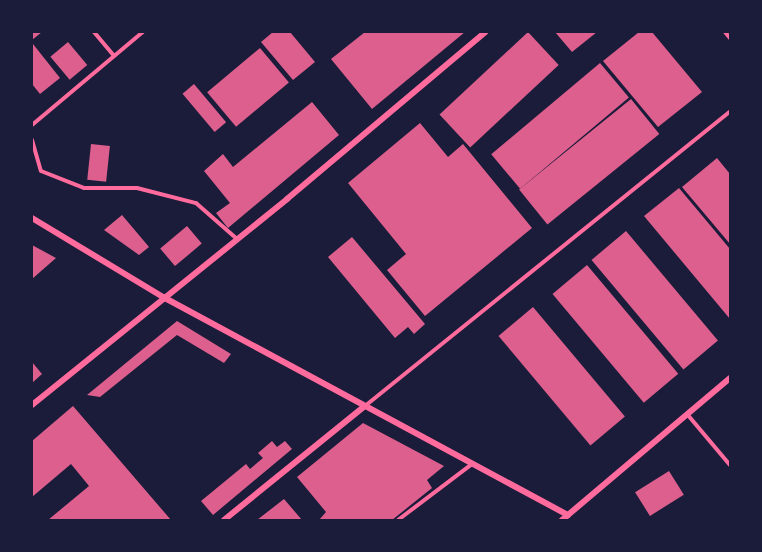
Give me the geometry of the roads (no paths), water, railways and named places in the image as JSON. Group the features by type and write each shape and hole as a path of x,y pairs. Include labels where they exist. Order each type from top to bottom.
{"street":[{"path":"32,405 237,239 485,32"},
{"path":"32,218 163,297 568,515"},
{"path":"562,520 730,378"},
{"path":"224,520 365,406"}],"lane":[{"path":"94,32 114,56"},
{"path":"32,125 143,32"},
{"path":"725,32 730,38"},
{"path":"365,406 730,112"},
{"path":"32,140 41,171 84,188 137,188 196,203 237,239"},
{"path":"686,414 730,465"},
{"path":"398,520 472,464"}]}
